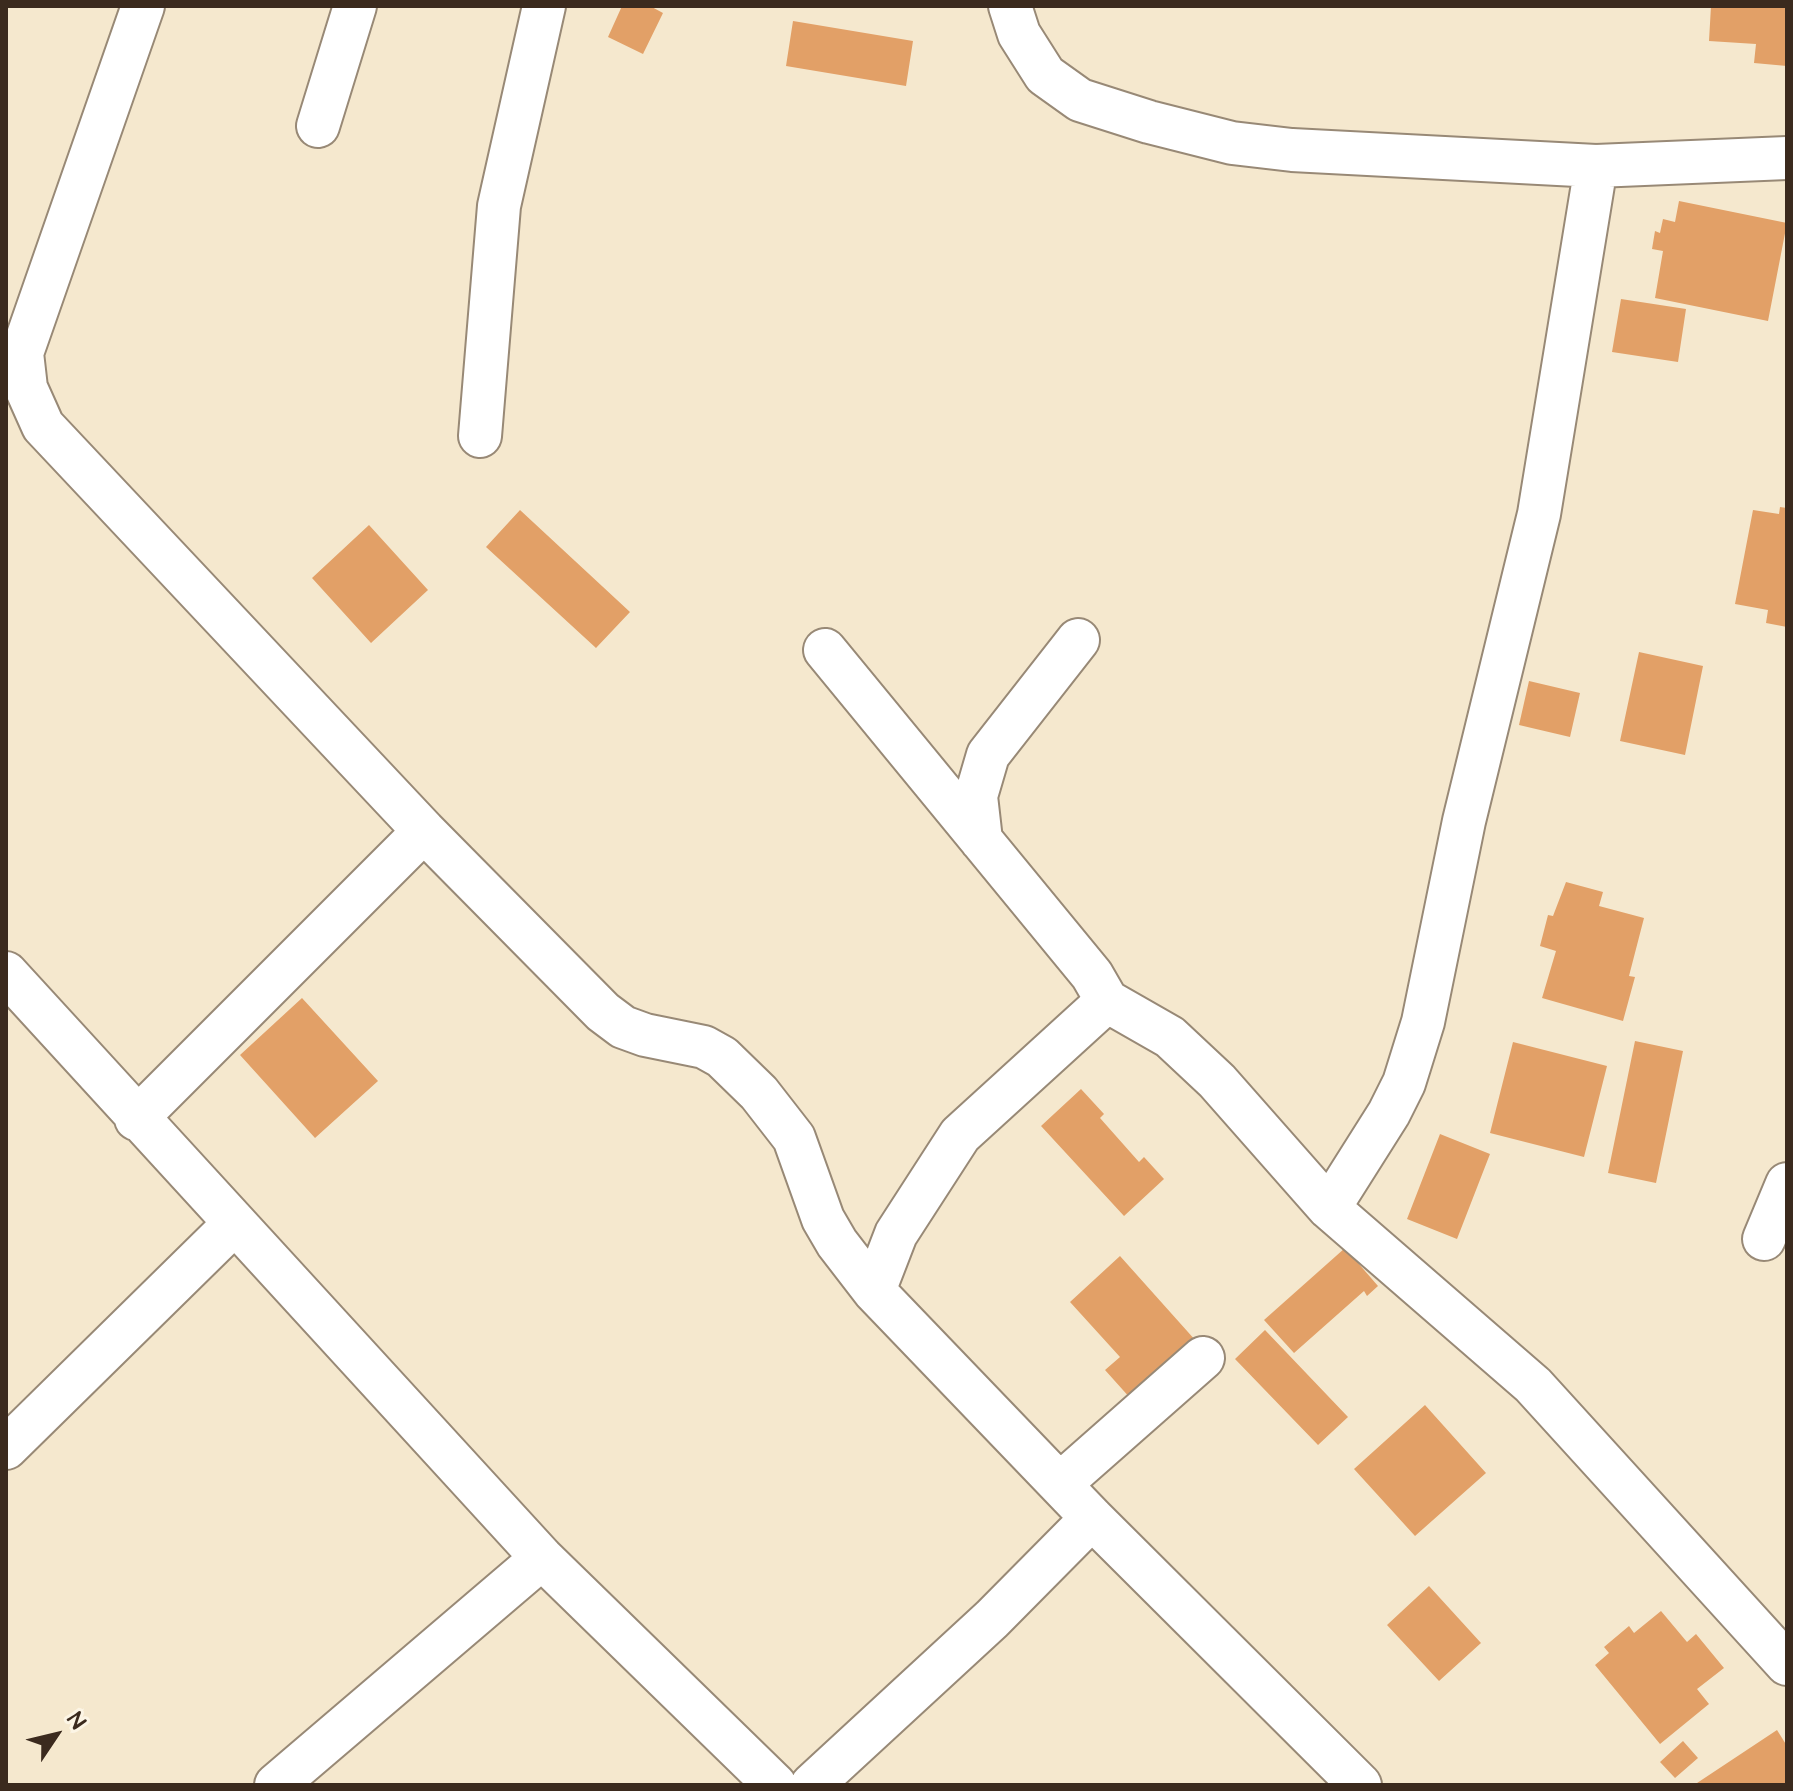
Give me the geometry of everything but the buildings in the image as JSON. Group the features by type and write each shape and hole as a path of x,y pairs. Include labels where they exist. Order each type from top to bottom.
{"street":[{"path":"143,6 22,353 26,388 43,426 424,831 603,1012 623,1027 645,1035 704,1047 722,1057 759,1093 794,1138 823,1219 837,1243 874,1291 1092,1518 1360,1785"},
{"path":"318,126 355,6"},
{"path":"480,436 499,206 544,6"},
{"path":"1010,6 1019,34 1045,75 1080,100 1232,143 1292,150 1596,166 1787,158"},
{"path":"1329,1208 1399,1093 1423,1022 1464,821 1539,514 1596,166"},
{"path":"981,840 976,796 988,755 1078,640"},
{"path":"825,650 1092,975 1107,1001 1170,1037 1217,1081 1329,1208 1533,1385 1787,1664"},
{"path":"136,1119 424,831"},
{"path":"6,973 136,1119 542,1558 775,1785"},
{"path":"874,1291 896,1234 960,1135 1107,1001"},
{"path":"1764,1239 1787,1184"},
{"path":"6,1448 234,1224"},
{"path":"1060,1484 1203,1358"},
{"path":"812,1785 992,1619 1092,1518"},
{"path":"276,1785 542,1558"}]}
